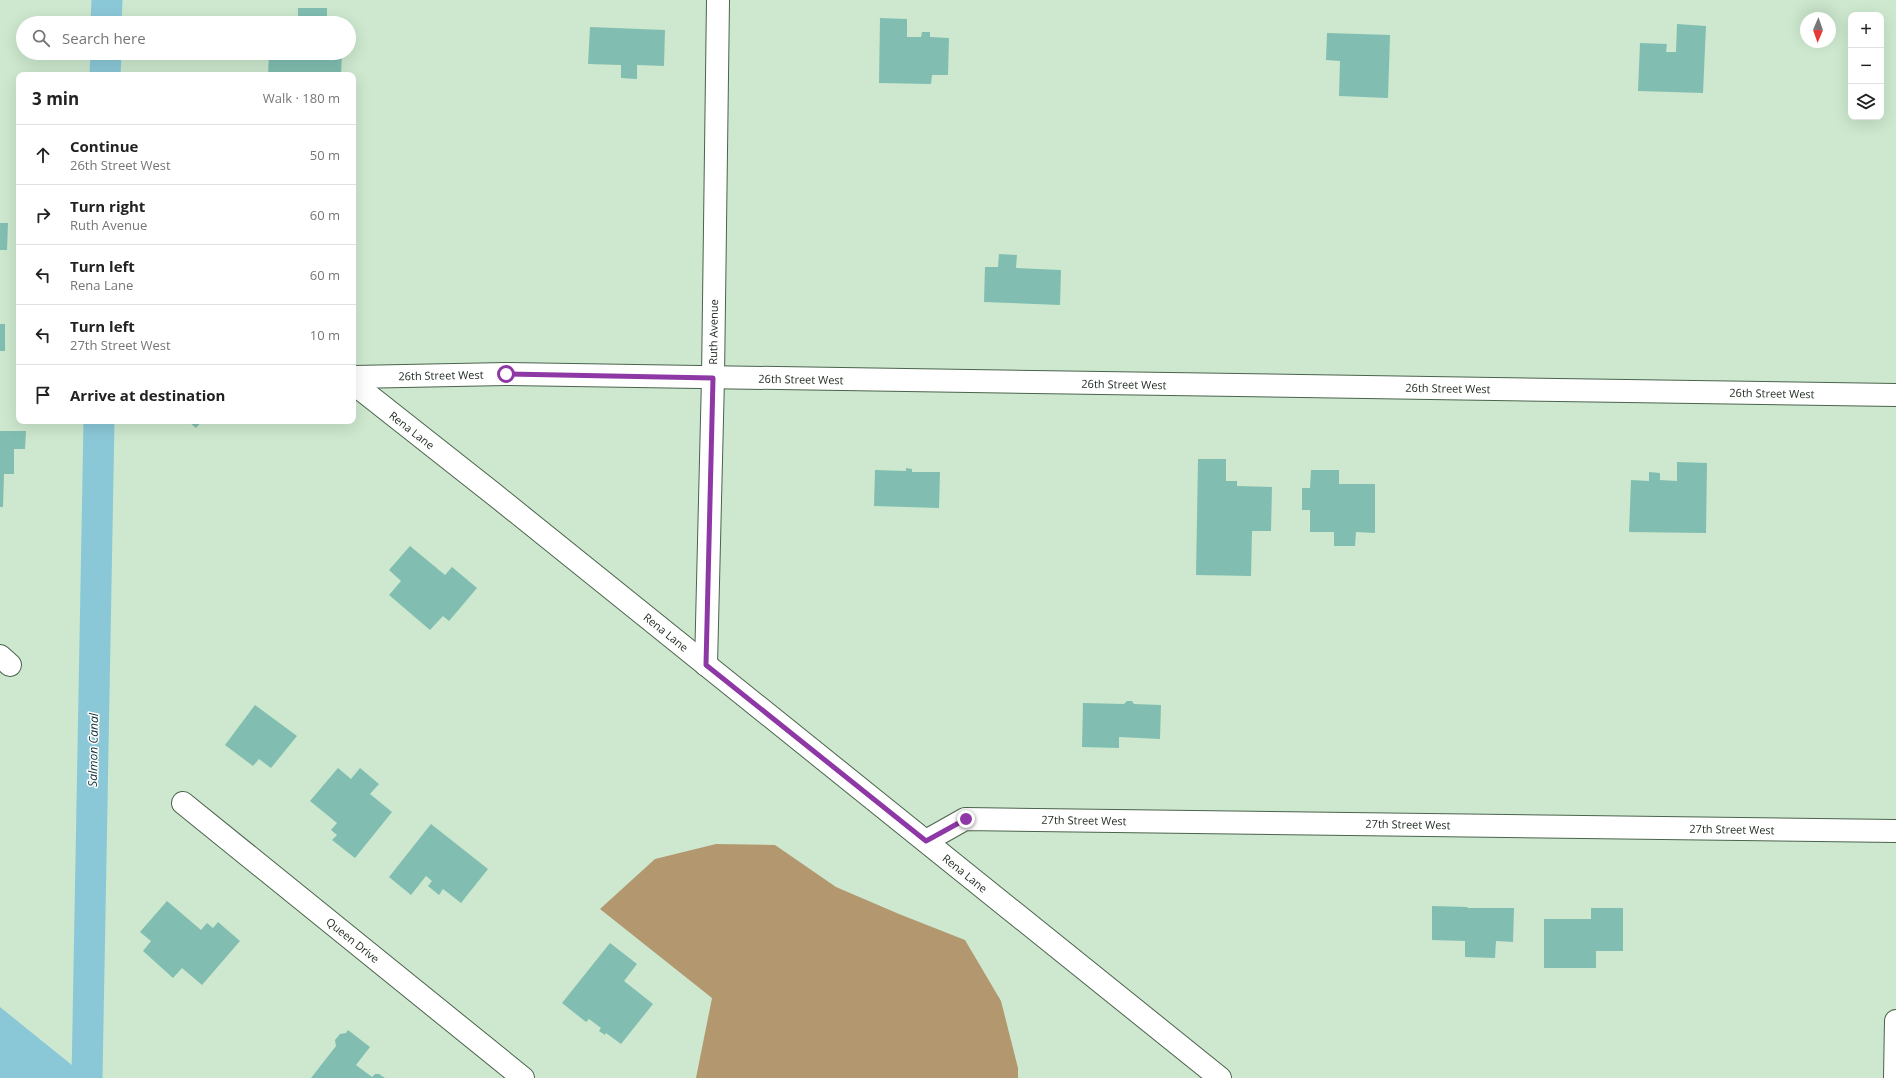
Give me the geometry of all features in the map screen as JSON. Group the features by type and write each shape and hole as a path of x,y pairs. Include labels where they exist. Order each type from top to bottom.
{"street":[{"name":"Ruth Avenue","path":"706,665 713,378 718,0"},
{"name":"26th Street West","path":"356,377 506,374 1896,395"},
{"name":"Rena Lane","path":"356,385 1220,1078"},
{"name":"Queen Drive","path":"183,803 523,1078"},
{"name":"27th Street West","path":"926,841 966,819 1896,831"},
{"path":"1895,1078 1896,1021"}],"shaded area":[{"path":"716,844 775,845 836,887 965,940 1001,1001 1018,1068 1018,1078 696,1078 712,998 600,909 655,859"}],"water":[{"path":"0,1007 88,1078 0,1078"}],"building":[{"path":"298,8 327,8 327,16 298,16"},
{"path":"880,18 907,19 907,37 921,37 922,32 930,32 930,37 949,38 948,75 932,75 931,84 879,83"},
{"path":"1677,24 1706,26 1703,93 1638,91 1640,43 1667,44 1666,52 1676,52"},
{"path":"590,27 665,30 664,66 637,65 637,79 621,78 621,65 588,64"},
{"path":"1327,33 1390,35 1388,98 1339,96 1340,61 1326,60"},
{"path":"269,60 342,60 341,72 268,72"},
{"path":"0,223 8,223 7,250 0,250"},
{"path":"999,254 1017,255 1016,268 1061,270 1060,305 984,302 985,267 998,267"},
{"path":"0,324 5,324 5,351 0,351"},
{"path":"191,424 199,424 196,428"},
{"path":"0,431 26,431 25,449 14,449 14,474 4,474 3,507 0,507"},
{"path":"1198,459 1226,459 1226,481 1237,481 1237,486 1272,487 1271,531 1252,531 1251,576 1196,575"},
{"path":"1677,462 1707,463 1706,533 1629,532 1631,480 1649,481 1649,472 1660,473 1660,480 1677,481"},
{"path":"906,468 912,469 912,472 940,472 939,508 874,506 875,470 906,471"},
{"path":"1311,470 1339,470 1339,484 1375,484 1375,533 1356,532 1355,546 1334,546 1334,532 1310,532 1310,510 1302,510 1302,488 1310,488"},
{"path":"410,546 445,575 452,567 477,588 449,621 443,616 430,630 389,595 401,581 389,570"},
{"path":"1127,701 1132,701 1134,704 1161,705 1160,739 1119,737 1119,748 1082,747 1083,703 1124,704"},
{"path":"255,705 297,736 271,768 259,759 253,766 225,745"},
{"path":"338,768 351,779 360,768 379,784 370,794 392,812 355,858 332,840 337,835 331,830 337,823 310,801"},
{"path":"431,824 488,869 461,903 443,889 439,895 428,886 432,881 426,876 411,895 389,877"},
{"path":"167,901 201,930 207,923 213,928 218,922 240,941 202,985 182,968 173,978 143,951 151,941 140,932"},
{"path":"1432,906 1514,908 1513,942 1496,941 1495,958 1465,957 1465,941 1432,940"},
{"path":"1591,908 1623,908 1623,951 1596,951 1596,968 1544,968 1544,919 1591,919"},
{"path":"610,943 637,964 624,981 653,1004 621,1044 606,1033 605,1035 599,1031 601,1028 589,1019 586,1022 562,1003"},
{"path":"348,1030 370,1047 356,1065 372,1077 375,1074 379,1074 385,1078 311,1078 336,1046 335,1040 340,1034 346,1033"}],"waterway":[{"name":"Salmon Canal","path":"106,16 107,0"},
{"name":"Salmon Canal","path":"105,72 106,60"},
{"name":"Salmon Canal","path":"87,1078 99,424"}],"route":[{"path":"506,374 713,378 706,665 926,841 966,819"}]}
